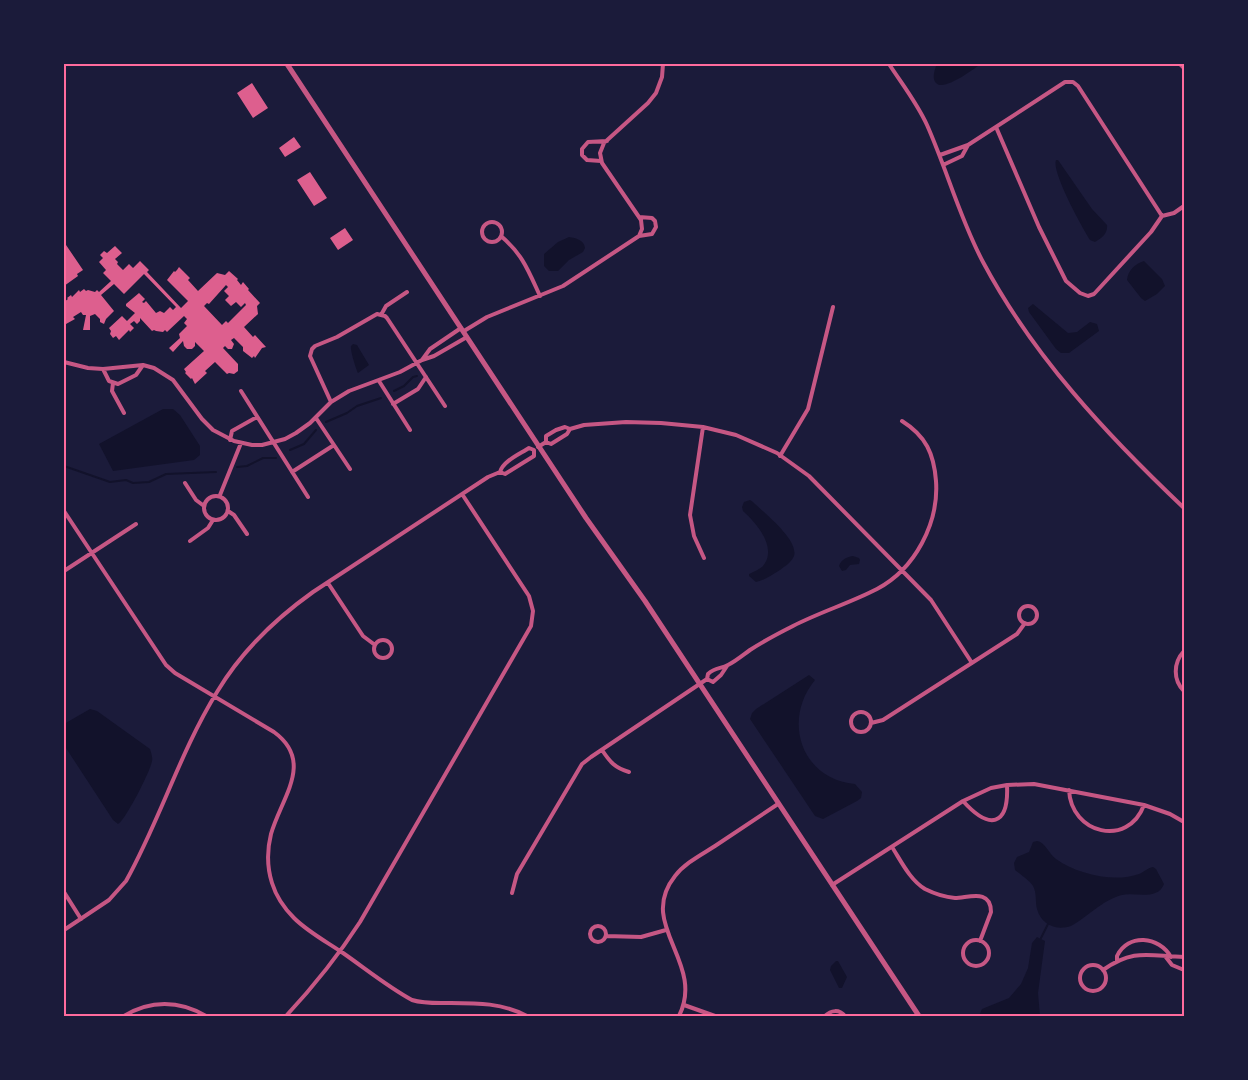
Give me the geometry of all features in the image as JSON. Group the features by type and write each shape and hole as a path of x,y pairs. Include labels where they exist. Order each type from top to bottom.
{"street":[{"path":"287,64 464,332 537,448 641,595 919,1016"},
{"path":"639,236 642,225 639,217 601,161 601,151 607,141 656,94 662,77 663,64"},
{"path":"889,64 918,108 926,124 982,260 1004,300 1084,406 1118,443 1184,508"},
{"path":"1180,64 1184,68"},
{"path":"940,156 968,145 1065,82 1073,82 1078,86 1162,216"},
{"path":"996,127 1039,227 1066,281 1084,295 1094,294 1151,232 1162,216 1174,213 1184,206"},
{"path":"601,161 586,159 582,154 582,148 588,142 607,141"},
{"path":"943,165 962,156 968,145"},
{"path":"422,360 434,356 483,319 540,296 576,278 639,236 652,234 656,226 655,221 652,218 639,217"},
{"path":"490,222 497,223 502,229 501,236 496,241 488,241 483,236 482,229 490,222"},
{"path":"501,236 525,262 540,296"},
{"path":"381,315 386,306 407,292"},
{"path":"780,456 800,425 811,400 819,358 834,307"},
{"path":"331,402 310,356 312,349 374,315 381,315 387,318 445,406"},
{"path":"64,362 88,368 103,369 143,365 154,368 168,376 213,430 241,444 262,445 273,443 296,433 316,418 331,402 349,391 379,381 417,364 430,349 464,332"},
{"path":"103,369 107,378 113,383 122,383 132,378 143,365"},
{"path":"394,404 418,389 426,377"},
{"path":"379,381 410,430"},
{"path":"113,383 112,391 124,414"},
{"path":"241,391 308,497"},
{"path":"230,440 232,431 257,417"},
{"path":"316,418 350,469"},
{"path":"707,680 708,674 713,669 727,666 795,625 878,588 902,570 915,554 927,533 933,516 936,485 934,467 927,445 918,431 902,421"},
{"path":"546,442 546,436 565,426 570,429 596,424 638,422 703,427 736,435 780,456 809,476 932,600 972,663"},
{"path":"703,427 690,515 694,536 704,558"},
{"path":"546,442 551,444 567,434 570,429"},
{"path":"500,472 501,467 530,448 537,448 546,442"},
{"path":"220,495 241,444"},
{"path":"292,472 334,445"},
{"path":"64,930 114,896 126,880 214,696 232,669 261,635 292,608 328,583 488,477 500,472 505,474 534,456 537,448"},
{"path":"185,483 196,500 204,506 207,515 213,520 222,519 228,512"},
{"path":"286,1016 315,984 340,952 380,888 531,626 533,611 529,596 462,494"},
{"path":"204,506 210,497 220,495"},
{"path":"220,495 226,503 228,512"},
{"path":"64,511 163,662 175,673 274,732 286,742 291,750 294,764 293,777 271,833 268,852 270,877 279,899 295,919 340,952 412,1000 425,1003 488,1004 504,1007 526,1016"},
{"path":"228,512 234,515 247,534"},
{"path":"190,541 208,528 213,520"},
{"path":"64,572 136,524"},
{"path":"328,583 363,636 375,646"},
{"path":"870,723 883,720 1017,634 1025,624 1034,623 1037,618 1036,609 1031,606 1025,606 1019,613 1020,619 1025,624"},
{"path":"381,640 389,642 392,646 391,654 384,658 379,657 375,654 375,646 381,640"},
{"path":"1184,651 1178,660 1176,673 1178,684 1184,691"},
{"path":"512,893 517,874 579,768 587,760 700,684 707,680 713,682 719,678 727,666"},
{"path":"860,712 868,716 870,723 866,731 860,732 852,728 851,722 853,716 860,712"},
{"path":"602,750 612,764 619,769 629,772"},
{"path":"832,885 963,801 991,788 1007,784 1034,784 1144,805 1170,814 1184,822"},
{"path":"963,801 982,817 993,821 1002,814 1005,808 1008,796 1007,784"},
{"path":"1069,790 1072,807 1076,816 1088,826 1104,831 1120,830 1128,826 1141,813 1144,805"},
{"path":"679,1016 684,1005 686,991 685,976 666,930 663,914 663,904 669,885 688,863 778,804"},
{"path":"892,846 909,873 924,888 945,897 979,896 988,902 991,912 980,941"},
{"path":"64,892 81,918"},
{"path":"600,926 605,930 606,936 603,941 597,943 592,939 590,933 594,928 600,926"},
{"path":"606,936 641,937 666,930"},
{"path":"972,940 980,941 986,945 988,956 982,964 972,965 964,958 964,948 972,940"},
{"path":"1117,961 1119,952 1127,944 1137,940 1148,940 1159,944 1168,952 1170,957"},
{"path":"1103,970 1117,961 1132,955 1184,957"},
{"path":"1165,956 1172,965 1184,970"},
{"path":"1095,965 1103,970 1105,980 1100,988 1090,990 1082,985 1080,975 1086,967 1095,965"},
{"path":"124,1016 142,1007 166,1003 189,1008 206,1016"},
{"path":"684,1005 715,1016"},
{"path":"825,1016 833,1011 838,1011 845,1016"}],"shaded area":[{"path":"937,64 981,64 964,76 942,85 937,84 934,79"},
{"path":"1056,160 1058,160 1092,209 1107,225 1104,235 1095,242 1090,240 1062,187"},
{"path":"569,237 583,243 585,248 583,252 569,260 558,271 549,271 544,266 544,254 558,242"},
{"path":"1144,261 1162,279 1165,286 1157,294 1145,301 1127,280 1132,268"},
{"path":"1033,304 1068,333 1077,332 1090,322 1097,324 1099,331 1069,353 1061,353 1029,312 1028,308"},
{"path":"353,344 357,345 369,365 358,373 351,351"},
{"path":"163,409 173,409 180,415 200,446 200,455 194,460 113,471 99,444"},
{"path":"750,500 780,527 791,542 794,550 794,556 788,564 768,577 756,582 749,574 764,565 768,556 768,549 763,534 743,511 744,502"},
{"path":"853,556 859,558 859,564 850,565 846,570 842,571 839,566 841,562"},
{"path":"809,675 815,680 805,696 800,712 799,729 802,745 810,759 821,771 836,780 855,784 862,792 861,798 857,801 823,819 815,816 750,719 756,709"},
{"path":"90,709 97,711 150,749 152,755 151,766 143,784 132,805 118,824 113,820 64,745 64,724"},
{"path":"1037,841 1056,859 1085,873 1118,878 1139,874 1153,867 1164,884 1161,889 1152,894 1127,894 1115,897 1071,926 1055,927 1046,923 1039,915 1033,886 1015,870 1014,863 1017,857 1029,852 1033,842"},
{"path":"1037,937 1045,941 1038,993 1040,1016 979,1016 982,1009 1009,998 1021,984 1028,968 1032,943"},
{"path":"838,961 847,977 842,988 839,988 830,970"}],"building":[{"path":"252,83 268,108 253,118 237,93"},
{"path":"294,137 301,147 285,157 279,148"},
{"path":"310,172 327,198 314,206 297,180"},
{"path":"345,228 353,240 338,250 330,238"},
{"path":"64,242 83,270 64,286"},
{"path":"115,246 122,253 115,259 123,270 129,264 133,268 140,261 149,270 147,272 181,308 188,301 167,280 179,267 190,278 188,280 198,291 217,273 225,275 229,271 238,279 241,285 243,282 260,303 257,306 258,314 244,327 266,347 262,348 255,358 254,356 252,358 243,351 243,347 234,338 231,340 234,344 232,349 228,349 225,346 223,348 238,364 238,371 234,374 227,374 215,362 195,384 192,378 185,373 184,369 204,351 195,342 195,346 192,349 187,349 183,341 173,352 169,348 180,338 179,334 187,326 184,323 187,319 184,316 167,332 165,330 163,332 152,331 140,318 137,324 134,321 130,324 134,328 130,332 129,330 119,340 116,336 113,338 109,328 122,316 127,321 135,313 126,304 139,293 145,299 142,302 146,301 156,313 160,311 164,313 170,307 173,310 176,307 144,274 124,294 114,284 101,295 114,311 104,324 100,322 100,319 95,314 90,316 90,330 83,330 86,315 83,315 81,312 73,317 75,319 66,324 64,323 64,302 67,298 84,289 95,292 97,290 99,292 111,281 103,273 106,270 99,262 103,258 100,255 104,251 107,253","holes":["226,285 228,287 224,291 229,296 225,300 231,306 236,302 241,307 245,303 246,305 228,323 226,321 222,325 204,306 207,303 209,304"]}],"waterway":[{"path":"394,391 417,376"},
{"path":"326,422 347,413 357,406 381,398"},
{"path":"290,450 304,444 316,430"},
{"path":"237,467 247,466 263,458 276,458"},
{"path":"64,466 110,482 126,480 133,483 149,482 166,474 216,472"},
{"path":"1041,938 1048,924"}]}
